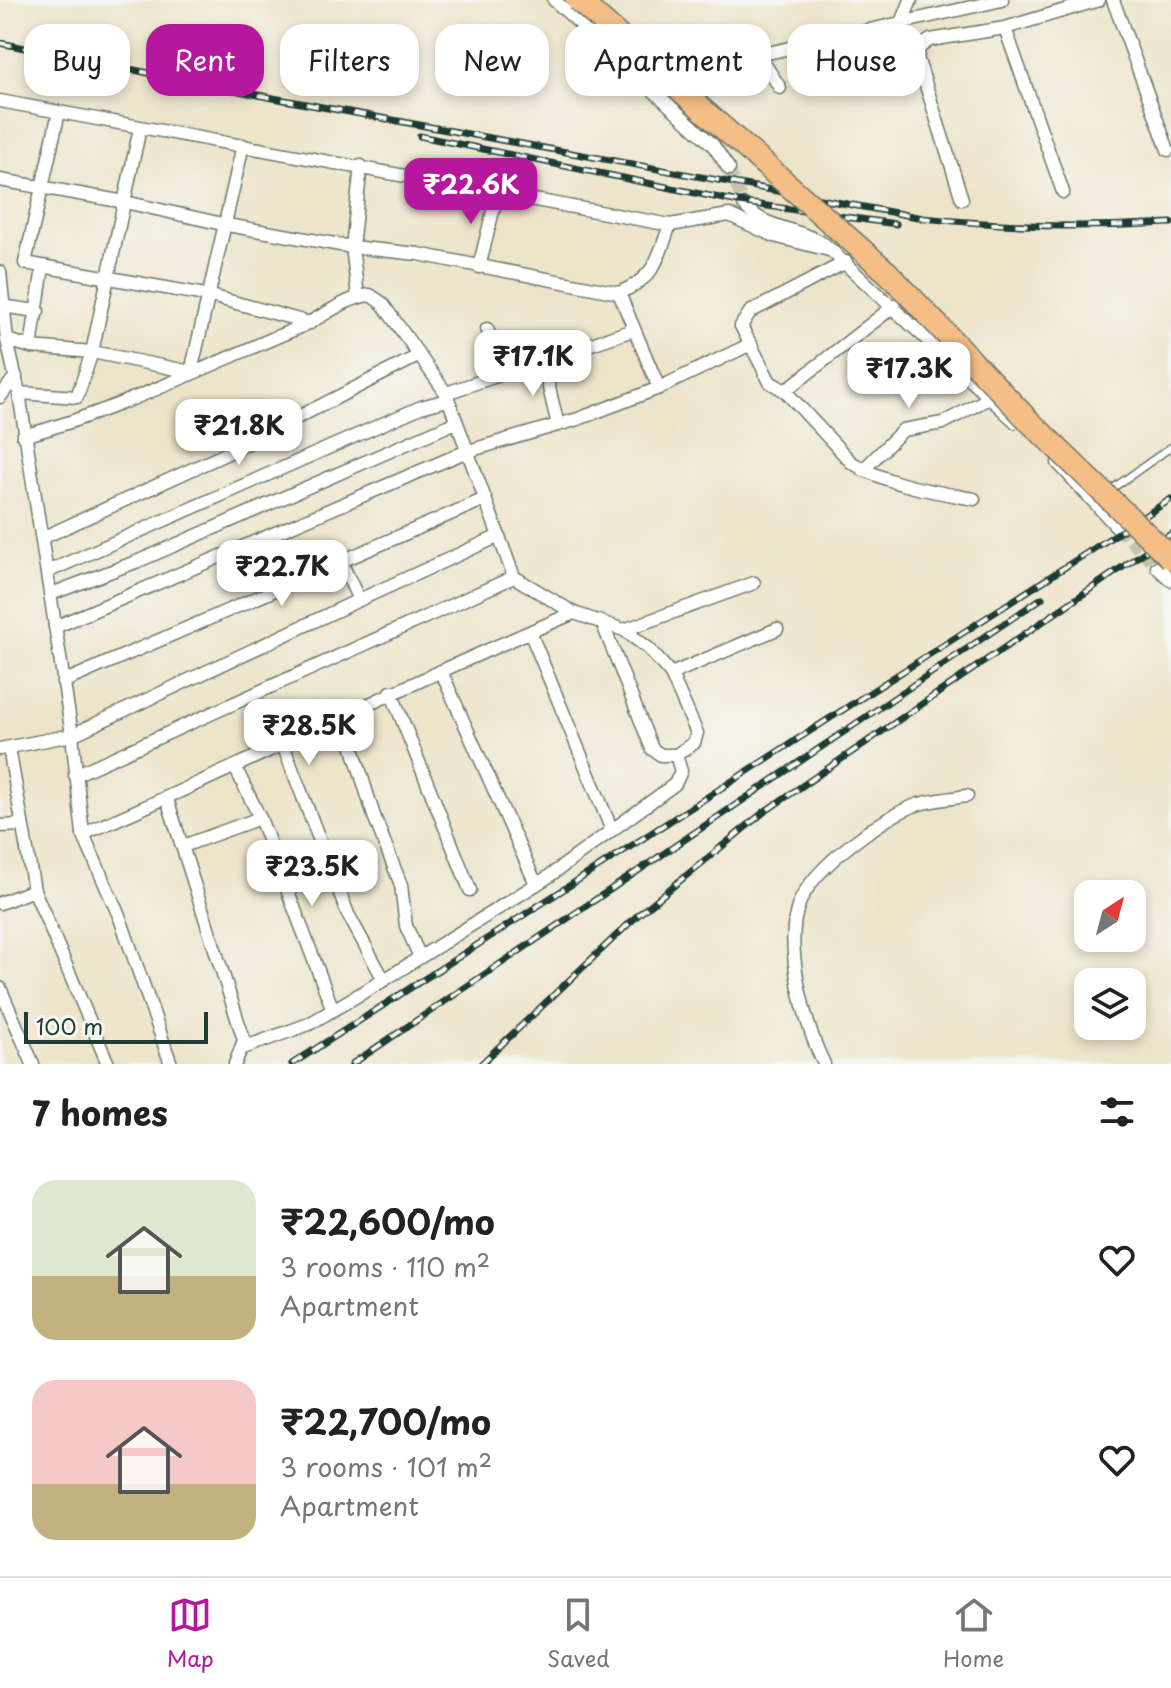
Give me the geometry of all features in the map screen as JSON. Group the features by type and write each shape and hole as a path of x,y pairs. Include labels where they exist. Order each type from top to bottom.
{"highway":[{"path":"574,7 888,273 1164,562"}],"street":[{"path":"554,0 574,7 591,24"},
{"path":"574,7 585,0"},
{"path":"901,24 911,0"},
{"path":"905,24 1002,0"},
{"path":"962,199 917,57 919,48 930,40 1005,28 1099,0"},
{"path":"1113,0 1168,150"},
{"path":"1005,28 1063,192"},
{"path":"771,74 780,88"},
{"path":"661,96 713,145 729,169"},
{"path":"0,101 670,225 729,215 774,236 833,251"},
{"path":"59,112 25,263 211,296 310,323"},
{"path":"65,425 92,352 140,128"},
{"path":"191,372 211,296 243,145"},
{"path":"358,296 352,247 361,166"},
{"path":"0,180 125,202 227,225 352,247 418,254 619,293 638,285 652,273 670,225"},
{"path":"479,267 497,195"},
{"path":"744,205 757,219 809,234 846,262 1036,440 1117,527"},
{"path":"846,262 750,312 741,326 760,368 770,382 785,391 851,462 863,470 913,487 974,499"},
{"path":"31,347 43,267"},
{"path":"0,272 7,340 19,393 23,436 72,735 83,834 120,918 171,1064"},
{"path":"619,293 659,388"},
{"path":"23,436 65,425 310,323 358,296 377,298 446,397 514,577 574,613 602,622 624,630 648,648 671,674 698,737 676,755 661,755 652,749 602,622"},
{"path":"2,305 38,311"},
{"path":"785,391 894,306"},
{"path":"487,329 504,371"},
{"path":"47,572 504,371 543,363 633,330"},
{"path":"7,340 31,347 92,352 191,372"},
{"path":"55,627 465,452 558,425 659,388 751,344"},
{"path":"42,538 232,451 418,356"},
{"path":"543,363 558,425"},
{"path":"0,397 16,376"},
{"path":"19,393 77,397"},
{"path":"863,470 903,430 943,423 989,398"},
{"path":"51,594 141,560 454,423"},
{"path":"63,682 485,499"},
{"path":"108,1064 34,890 4,748 72,735 499,536"},
{"path":"341,562 359,600"},
{"path":"1164,562 1171,580"},
{"path":"75,775 514,577"},
{"path":"624,630 754,583"},
{"path":"83,834 236,769 391,692 574,613"},
{"path":"671,674 777,629"},
{"path":"530,632 611,828"},
{"path":"441,671 536,884"},
{"path":"391,692 470,890"},
{"path":"343,716 374,816 401,885 406,926 420,957"},
{"path":"283,745 348,914 384,980"},
{"path":"243,1048 309,1024 536,884 675,784 681,771 676,755"},
{"path":"236,769 260,818 333,1010"},
{"path":"824,1064 802,1013 794,932 802,898 832,861 902,812 920,804 967,796"},
{"path":"167,799 244,1040 235,1064"},
{"path":"183,846 260,818"},
{"path":"0,826 22,825"},
{"path":"0,903 34,890"},
{"path":"0,988 33,1064"}],"lane":[{"path":"1094,502 1171,447"}],"tunnel":[{"path":"729,169 744,205"},
{"path":"1117,527 1157,567"}],"railway":[{"path":"0,43 268,97 923,218 1047,226 1171,223"},
{"path":"420,136 739,202 896,224"},
{"path":"292,1064 1171,499"},
{"path":"481,1064 638,915 764,812 1171,534"},
{"path":"352,1064 1042,598"}]}
